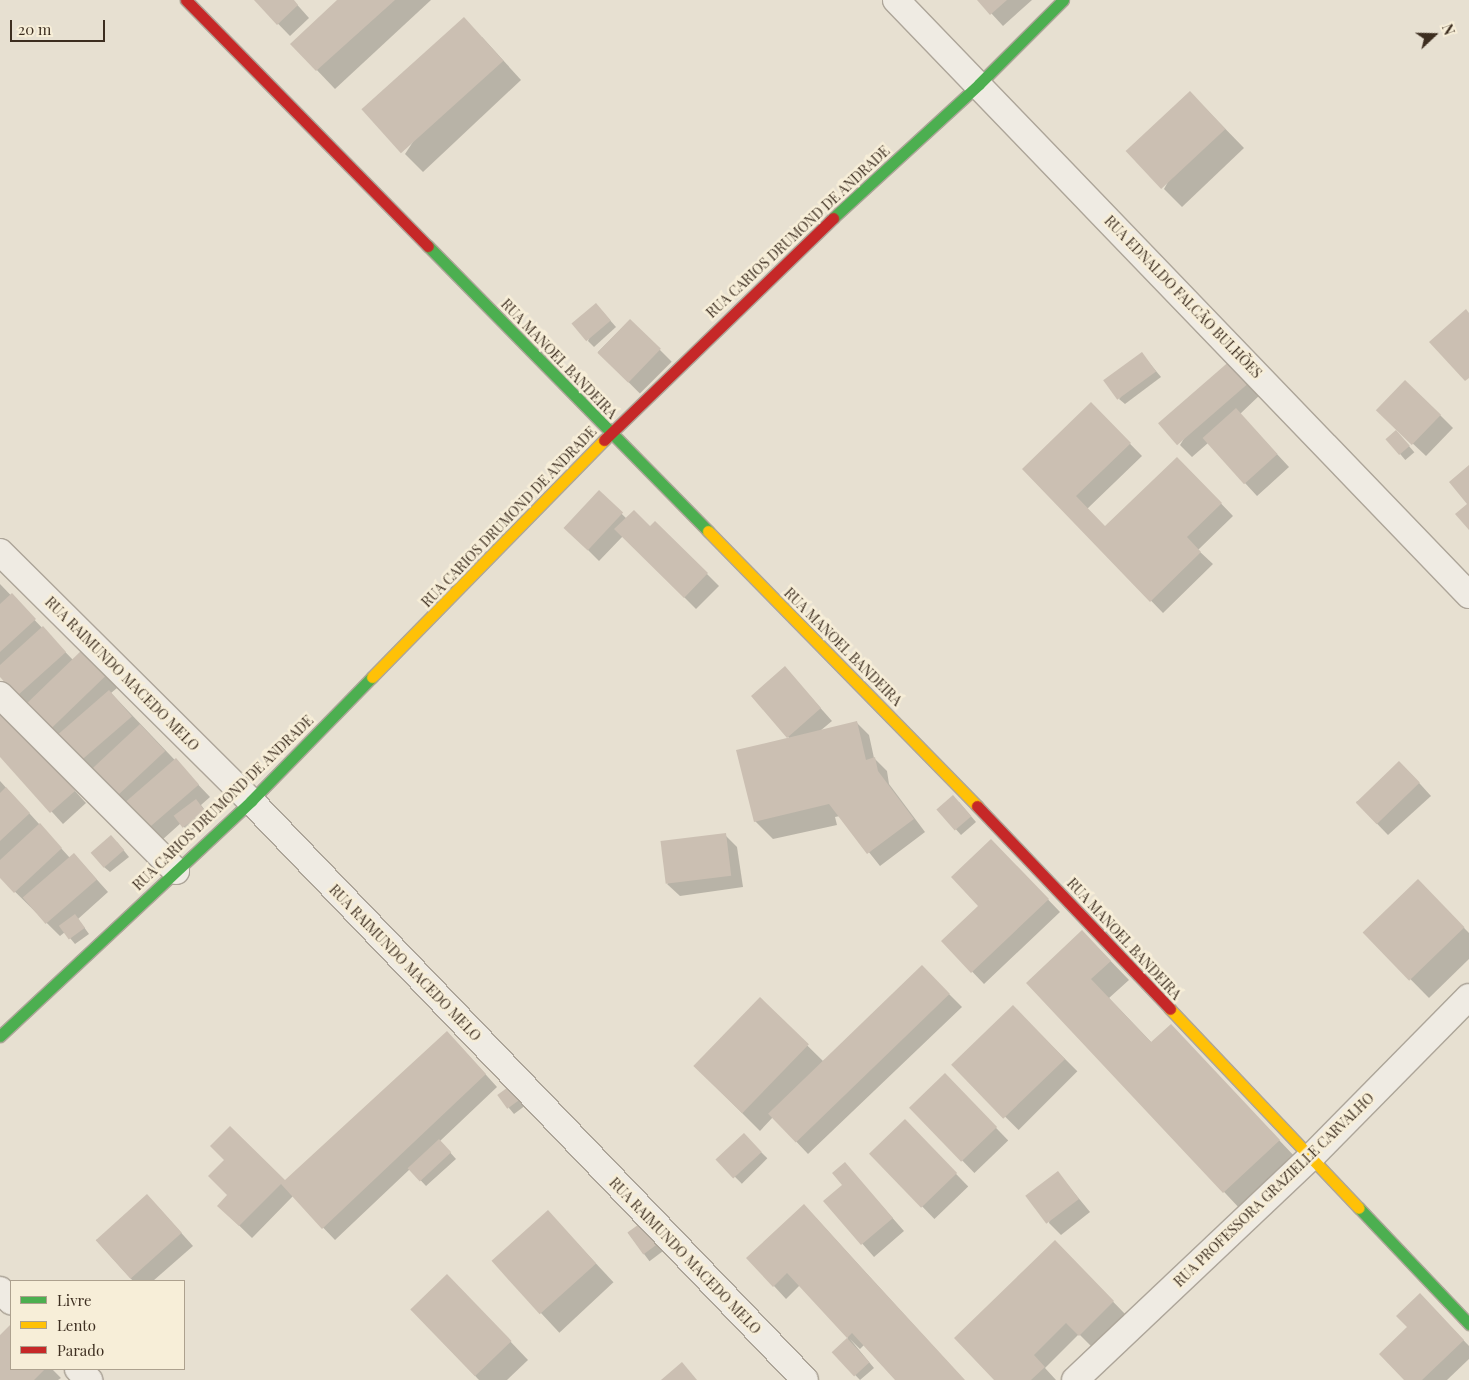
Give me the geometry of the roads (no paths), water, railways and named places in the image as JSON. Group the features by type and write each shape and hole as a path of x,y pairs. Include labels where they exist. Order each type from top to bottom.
{"street":[{"name":"RUA MANOEL BANDEIRA","path":"186,0 610,434 952,780 1469,1324"},
{"name":"RUA EDNALDO FALCÃO BULHÕES","path":"896,0 979,84 1469,595"},
{"name":"RUA CARIOS DRUMOND DE ANDRADE","path":"0,1036 251,801 610,434 792,256 979,84 1063,0"},
{"name":"RUA RAIMUNDO MACEDO MELO","path":"0,552 251,801 805,1380"},
{"path":"0,695 176,870"},
{"name":"RUA PROFESSORA GRAZIELLE CARVALHO","path":"1075,1380 1310,1158 1469,997"},
{"path":"0,1290 10,1300"},
{"path":"79,1370 89,1380"}]}
